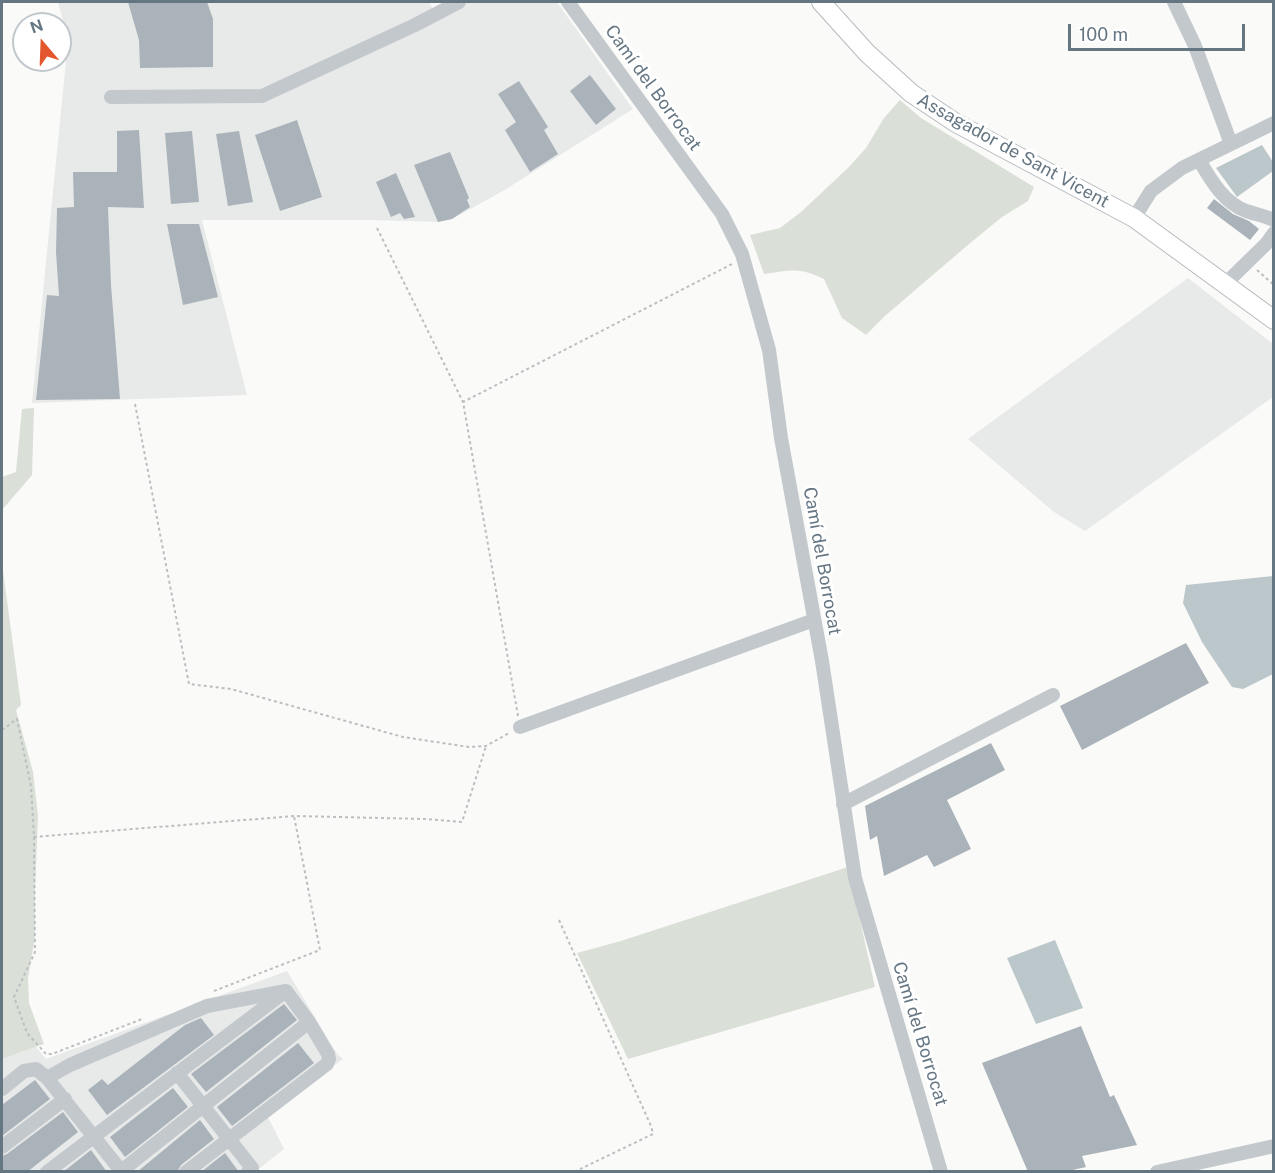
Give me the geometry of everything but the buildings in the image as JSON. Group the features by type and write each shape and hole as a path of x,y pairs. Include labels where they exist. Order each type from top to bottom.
{"main road":[{"name":"Assagador de Sant Vicent","path":"821,2 867,53 911,93 956,123 1134,218 1274,320"}],"street":[{"path":"111,97 262,96 416,25 459,2"},
{"name":"Camí del Borrocat","path":"568,2 722,214 743,259 769,350 781,438 814,620 855,878 941,1172"},
{"path":"1174,2 1194,46 1231,144"},
{"path":"1134,218 1151,191 1182,168 1274,123"},
{"path":"1199,160 1214,184 1230,202 1245,211 1274,220"},
{"path":"1226,284 1274,233"},
{"path":"520,727 814,620"},
{"path":"843,804 1053,695"},
{"path":"186,1172 327,1064 328,1054 309,1022 286,991"},
{"path":"47,1172 286,991"},
{"path":"48,1078 70,1065 207,1006 286,991"},
{"path":"2,1089 24,1071 36,1068 48,1078 121,1171 309,1022"},
{"path":"177,1073 252,1168 248,1172"},
{"path":"2,1147 65,1099"},
{"path":"1157,1172 1274,1146"}],"path":[{"path":"135,404 189,684 231,689 403,737 469,747 486,746 520,727 463,402 377,228"},
{"path":"463,402 743,259"},
{"path":"1248,263 1274,285"},
{"path":"2,730 17,719 31,786 36,952 14,997 27,1033 46,1054 52,1054 141,1019"},
{"path":"34,837 294,816 462,822 486,746"},
{"path":"208,993 320,950 294,816"},
{"path":"559,920 653,1134 573,1172"}],"shaded area":[{"path":"58,2 429,2 434,11 451,2 557,2 633,109 503,191 452,219 438,222 202,220 247,395 32,403 65,72 72,72 72,12 61,12"},
{"path":"900,100 921,118 1034,187 1028,201 1002,217 969,244 866,335 842,318 824,279 795,270 764,274 750,235 780,228 801,212 866,148 884,118"},
{"path":"1262,145 1273,162 1273,171 1237,197 1216,168"},
{"path":"1188,278 1273,344 1273,397 1085,531 1054,512 968,439"},
{"path":"34,408 32,475 2,510 2,477 16,472 22,409"},
{"path":"2,563 21,705 16,710 33,772 38,816 35,937 28,978 29,1003 44,1044 2,1059"},
{"path":"1273,576 1273,674 1243,689 1232,687 1202,642 1183,603 1186,585"},
{"path":"848,867 875,987 628,1059 577,953 621,941"},
{"path":"1055,940 1083,1008 1036,1024 1007,958"},
{"path":"287,971 337,1054 343,1059 267,1115 284,1149 255,1172 2,1171 2,1059 36,1047 46,1059"}]}
